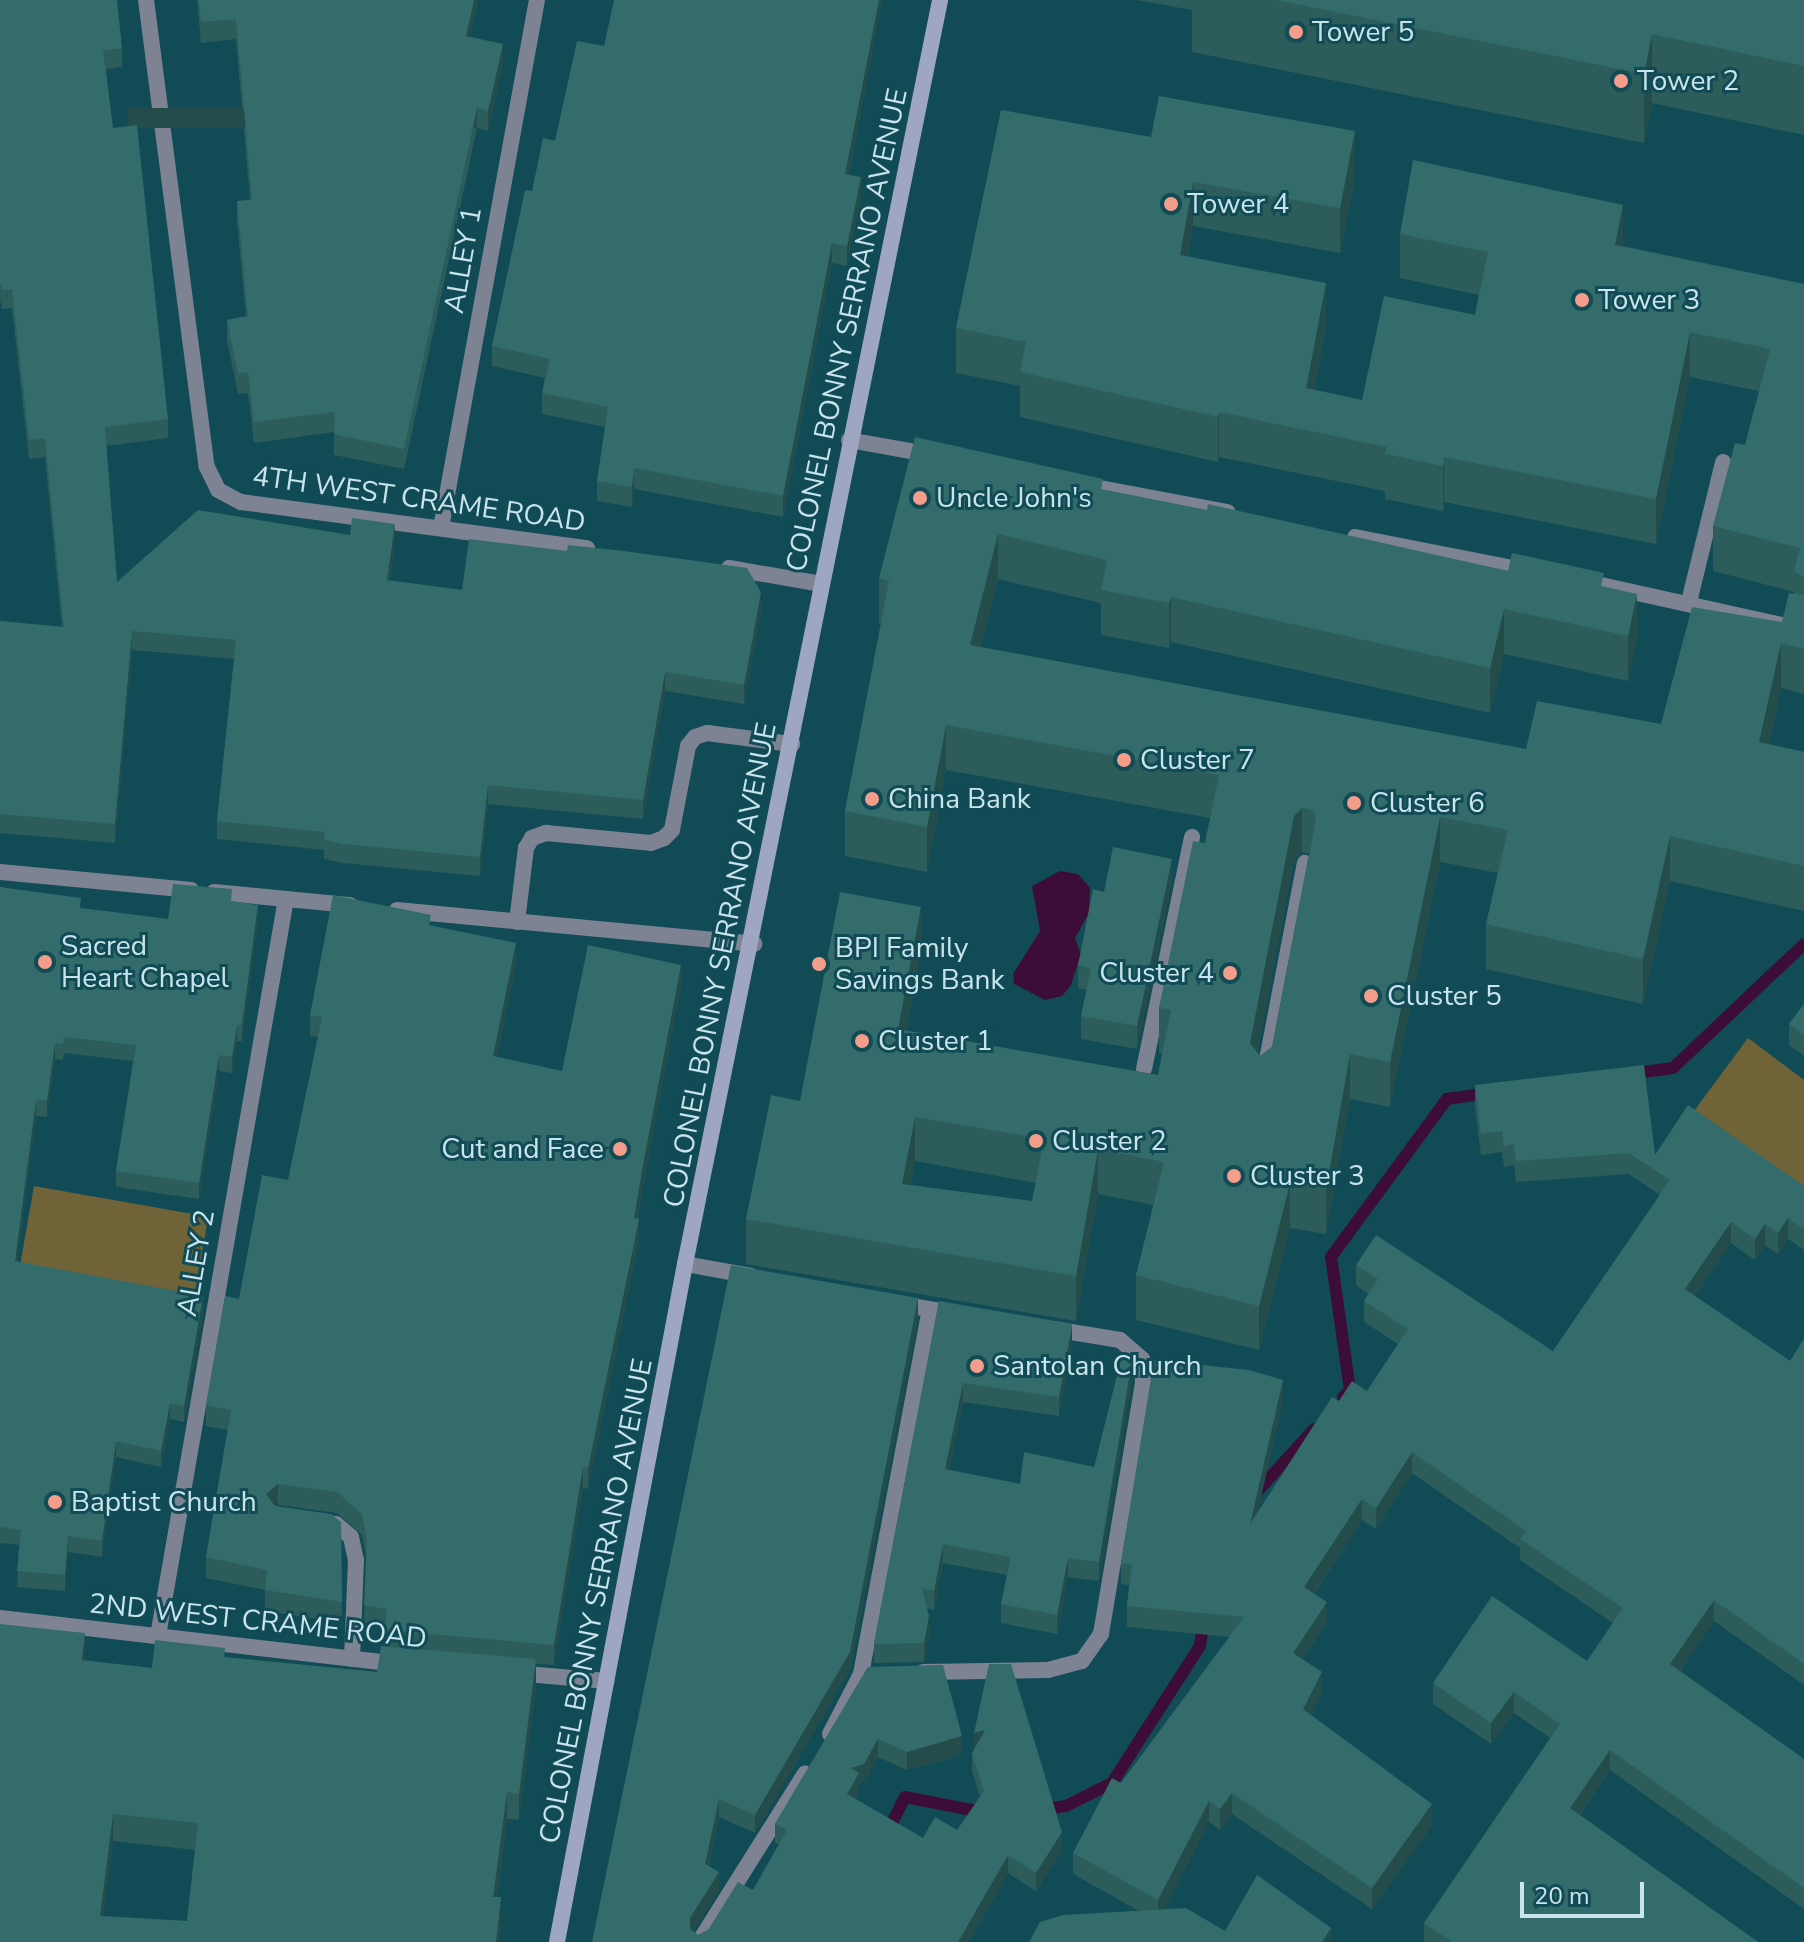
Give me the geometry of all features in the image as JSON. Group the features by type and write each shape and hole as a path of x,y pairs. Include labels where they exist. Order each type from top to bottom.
{"main road":[{"name":"COLONEL BONNY SERRANO AVENUE","path":"557,1942 685,1264 754,944 849,440 940,0"}],"street":[{"name":"4TH WEST CRAME ROAD","path":"146,0 207,467 218,490 241,502 609,551"},
{"name":"ALLEY 1","path":"441,528 537,0"},
{"path":"849,440 944,457"},
{"path":"1689,602 1723,462"},
{"path":"1068,481 1239,514"},
{"path":"1332,533 1689,602 1804,630"},
{"path":"715,566 822,584"},
{"path":"517,922 526,848 532,838 546,833 651,843 664,838 672,830 688,746 695,737 707,733 792,744"},
{"path":"1144,1069 1192,837"},
{"path":"1261,1090 1305,863"},
{"path":"0,872 754,944"},
{"name":"ALLEY 2","path":"158,1636 286,899"},
{"path":"685,1264 777,1281"},
{"path":"884,1301 973,1316"},
{"path":"699,1942 868,1674 930,1309"},
{"path":"907,1673 1048,1670 1082,1661 1101,1634 1143,1384 1142,1359 1120,1340 1032,1326"},
{"path":"306,1520 336,1524 351,1537 356,1560 352,1659"},
{"name":"2ND WEST CRAME ROAD","path":"0,1618 412,1665"},
{"path":"502,1672 607,1681"}],"shaded area":[{"path":"1060,871 1078,874 1090,888 1089,913 1075,938 1081,954 1071,985 1062,996 1045,1000 1014,984 1013,974 1040,931 1032,886"},
{"path":"1748,1038 1804,1080 1804,1199 1691,1115"},
{"path":"34,1186 208,1217 193,1302 19,1272"}],"building":[{"path":"0,0 117,0 122,48 103,51 113,128 137,125 168,419 105,427 117,582 198,510 350,535 352,518 395,524 387,580 462,590 469,539 567,551 568,545 747,568 761,592 744,685 665,672 643,800 488,785 480,857 343,844 324,840 325,832 217,821 236,640 132,631 115,824 0,814 0,621 64,627 45,438 29,440 12,289 2,290 0,282"},
{"path":"199,0 474,0 466,36 503,44 488,111 477,108 404,449 334,434 335,412 254,422 248,372 238,374 227,320 248,316 237,201 252,200 236,19 201,22"},
{"path":"614,0 879,0 845,174 861,177 847,246 832,243 783,496 634,468 632,487 597,481 608,407 542,393 550,359 492,346 525,190 532,191 543,138 555,141 577,41 604,46"},
{"path":"1276,0 1804,0 1804,66 1652,34 1644,74"},
{"path":"1159,96 1355,131 1340,208 1193,182 1180,255 1326,283 1306,388 1362,400 1384,296 1475,315 1488,252 1400,234 1413,160 1623,205 1615,245 1804,284 1804,577 1794,571 1800,548 1713,526 1735,443 1745,445 1770,349 1690,332 1656,499 1444,457 1443,466 1385,454 1387,447 1219,412 1218,417 1020,372 1026,342 956,328 1001,110 1151,137"},
{"path":"915,437 1103,479 1101,489 1207,510 1208,504 1508,571 1512,553 1604,573 1601,586 1637,594 1628,636 1504,609 1490,668 1171,597 1169,603 1101,590 1107,560 998,534 970,645 1526,749 1537,701 1661,724 1692,607 1782,622 1789,593 1804,595 1804,649 1781,643 1759,742 1804,752 1804,866 1670,836 1643,959 1486,924 1508,830 1440,817 1390,1062 1350,1054 1326,1189 1290,1183 1259,1306 1136,1275 1164,1162 1098,1149 1076,1276 746,1219 771,1095 800,1101 840,892 921,907 898,1029 1158,1075 1171,1010 1159,1008 1193,841 1205,843 1219,775 946,725 927,827 845,811 889,581 879,578","holes":["1302,808 1313,810 1316,820 1272,1047 1260,1056 1250,1043 1294,816","915,1117 1044,1139 1032,1201 902,1184"]},
{"path":"1113,847 1172,859 1137,1026 1081,1016 1091,968 1078,965 1093,889 1104,892"},
{"path":"173,884 232,889 231,901 258,905 242,1025 237,1025 232,1057 219,1055 199,1183 116,1171 136,1045 64,1037 63,1044 55,1043 47,1101 36,1100 15,1261 203,1296 184,1406 170,1403 161,1451 116,1441 102,1541 68,1536 65,1575 17,1571 21,1530 0,1527 0,887 81,898 80,908 168,919"},
{"path":"333,895 431,915 429,925 516,943 493,1056 562,1071 588,945 681,965 634,1218 639,1219 588,1468 583,1467 554,1645 384,1630 387,1609 364,1605 367,1540 362,1514 337,1492 278,1484 266,1494 275,1506 331,1514 341,1522 342,1602 265,1590 267,1570 206,1557 231,1410 206,1405 225,1296 239,1299 262,1175 288,1180 322,1017 310,1015"},
{"path":"1804,1004 1804,1035 1789,1024"},
{"path":"1644,1065 1655,1155 1688,1105 1804,1186 1804,1229 1788,1218 1778,1233 1765,1224 1755,1239 1731,1222 1685,1289 1790,1361 1804,1339 1804,1664 1714,1600 1670,1664 1804,1759 1804,1888 1610,1750 1570,1808 1758,1942 1452,1942 1424,1923 1560,1724 1514,1692 1491,1723 1433,1683 1492,1596 1587,1661 1623,1608 1520,1539 1526,1531 1412,1452 1376,1508 1362,1499 1304,1587 1327,1602 1293,1653 1322,1672 1303,1709 1432,1804 1372,1888 1232,1793 1220,1809 1209,1801 1158,1900 1073,1853 1112,1778 1121,1783 1244,1617 1127,1606 1132,1564 1121,1563 1154,1360 1249,1370 1283,1380 1250,1524 1332,1397 1339,1401 1352,1381 1367,1391 1408,1329 1364,1301 1378,1279 1356,1265 1376,1235 1553,1351 1670,1180 1629,1153 1516,1161 1514,1144 1504,1146 1502,1131 1481,1134 1475,1085"},
{"path":"731,1265 918,1298 850,1652 755,1815 719,1799 705,1864 719,1872 690,1918 690,1929 698,1935 708,1930 738,1882 753,1890 787,1830 775,1824 868,1667 943,1665 962,1736 907,1752 878,1739 864,1764 851,1768 859,1773 847,1794 923,1838 935,1817 957,1830 984,1791 972,1753 985,1730 974,1733 989,1664 1011,1664 1062,1832 1036,1873 1008,1855 958,1942 592,1942"},
{"path":"939,1301 1072,1324 1059,1397 963,1383 945,1469 1020,1484 1024,1452 1094,1467 1121,1359 1132,1360 1099,1562 1068,1558 1057,1615 1001,1604 1011,1557 943,1544 934,1591 922,1588 929,1616 924,1643 874,1644"},
{"path":"0,1624 85,1633 82,1660 152,1668 155,1640 225,1648 224,1657 377,1672 381,1646 536,1659 519,1794 507,1792 493,1897 501,1897 496,1942 0,1942","holes":["113,1814 198,1823 187,1921 100,1916"]},
{"path":"1257,1875 1331,1928 1322,1942 1029,1942 1040,1922 1063,1915 1186,1908 1225,1931"}],"waterway":[{"path":"1629,1074 1673,1068 1804,944"},
{"path":"1343,1397 1350,1390 1331,1257 1447,1099 1488,1093"},
{"path":"1254,1495 1314,1429"},
{"path":"1040,1810 1066,1806 1112,1783 1200,1646 1204,1617"},
{"path":"886,1835 905,1797 987,1813"}],"place":[{"name":"Tower 5","path":"1296,32"},
{"name":"Tower 2","path":"1621,81"},
{"name":"Tower 4","path":"1171,204"},
{"name":"Tower 3","path":"1582,300"},
{"name":"Uncle John's","path":"920,498"},
{"name":"Cluster 7","path":"1124,760"},
{"name":"China Bank","path":"872,799"},
{"name":"Cluster 6","path":"1354,803"},
{"name":"Sacred Heart Chapel","path":"45,962"},
{"name":"BPI Family Savings Bank","path":"819,964"},
{"name":"Cluster 4","path":"1230,973"},
{"name":"Cluster 5","path":"1371,996"},
{"name":"Cluster 1","path":"862,1041"},
{"name":"Cluster 2","path":"1036,1141"},
{"name":"Cut and Face","path":"620,1149"},
{"name":"Cluster 3","path":"1234,1176"},
{"name":"Santolan Church","path":"977,1366"},
{"name":"Baptist Church","path":"55,1502"}]}
